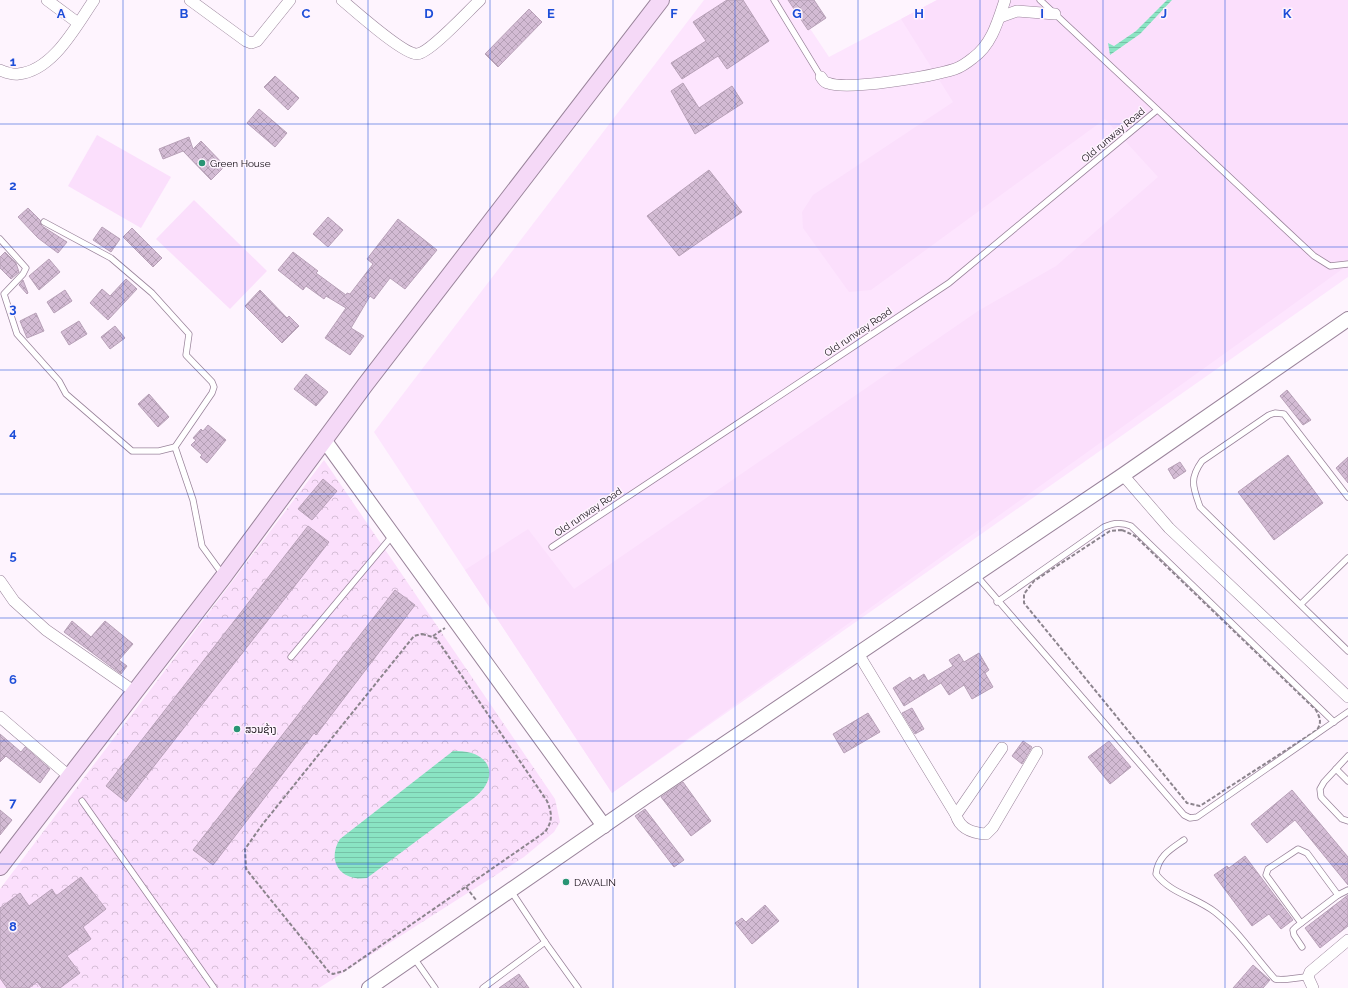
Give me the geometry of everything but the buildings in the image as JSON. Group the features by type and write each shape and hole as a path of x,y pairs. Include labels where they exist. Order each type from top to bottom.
{"main road":[{"path":"1,865 224,576 326,441 365,385 661,0"}],"street":[{"path":"47,0 78,23"},
{"path":"0,70 18,74 34,70 55,56 94,0"},
{"path":"190,0 246,41 251,43 257,41 290,0"},
{"path":"342,0 397,44 409,52 416,54 429,49 480,0"},
{"path":"821,77 827,83 842,86 916,78 956,68 974,57 990,39 1000,17 1005,0"},
{"path":"1000,17 1017,11 1055,14"},
{"path":"368,988 414,958 604,826 1123,476 1348,319"},
{"path":"326,441 604,826"},
{"path":"1123,476 1169,528 1348,697"},
{"path":"0,581 14,601 46,630 135,692"},
{"path":"859,655 962,826 978,833 986,834 993,828 1037,752"},
{"path":"0,717 70,777"},
{"path":"956,815 1002,748"},
{"path":"1313,988 1308,977 1310,972 1348,940"}],"lane":[{"path":"774,0 821,77"},
{"path":"1040,0 1318,260 1330,266 1348,264"},
{"name":"Old runway Road","path":"552,547 948,283 1157,110"},
{"path":"0,239 25,265 26,268 23,274 4,294 17,334 59,381 66,394 132,451 159,452 175,447 212,393 214,387 212,382 186,355 189,334 152,293 112,258 44,222"},
{"path":"1348,497 1284,414 1275,413 1269,415 1202,461 1195,471 1193,481 1200,507 1348,651"},
{"path":"175,447 193,500 202,546 224,576"},
{"path":"998,602 1104,527 1113,523 1124,523 1131,526 1334,722"},
{"path":"290,657 393,534"},
{"path":"1301,604 1348,558"},
{"path":"976,574 998,602 1184,816 1190,818 1197,817 1348,712"},
{"path":"1348,756 1320,789 1321,797 1342,819 1348,821"},
{"path":"1336,769 1348,781"},
{"path":"82,801 214,988"},
{"path":"1184,840 1163,855 1157,866 1156,874 1161,880 1178,892 1214,911 1233,928 1275,979 1282,980 1294,977 1308,977"},
{"path":"1301,923 1266,875 1268,869 1298,849 1307,853 1338,895"},
{"path":"1302,947 1294,935 1294,930 1338,895 1348,890"},
{"path":"511,891 578,988"},
{"path":"482,988 545,942"},
{"path":"414,958 435,988"}],"path":[{"path":"1122,530 1135,536 1316,710 1321,719 1321,724 1317,730 1200,806 1187,803 1024,603 1024,594 1034,581 1110,531 1122,530"},
{"path":"422,634 436,638 547,801 552,813 551,824 545,832 344,971 333,974 328,972 246,869 245,850 262,825 414,636 422,634"}],"shaded area":[{"path":"704,0 791,0 829,57 937,0 1348,0 1348,277 612,793 374,432"},
{"path":"1167,0 1172,0 1140,34 1110,55 1108,43 1114,46 1136,31"},
{"path":"453,751 475,754 483,759 488,765 488,781 483,789 474,798 367,878 350,877 343,873 338,868 335,855 336,847 340,839"}],"green space":[{"path":"937,0 1167,0 1136,31 1114,46 1108,44 1111,55 1140,34 1172,0 1348,0 1348,265 612,793 465,570 528,529 574,589 978,311 1056,266 1158,177 1105,119 871,290 849,292 803,228 802,212 813,195 953,102 901,19"},
{"path":"97,135 171,177 141,228 68,186"},
{"path":"194,200 267,271 230,309 156,239"},
{"path":"324,460 555,799 560,822 554,832 524,857 319,988 0,988 0,889"}],"place":[{"name":"Green House","path":"202,163"},
{"name":"ສວນຊ້າງ","path":"237,729"},
{"name":"DAVALIN","path":"566,882"}]}
